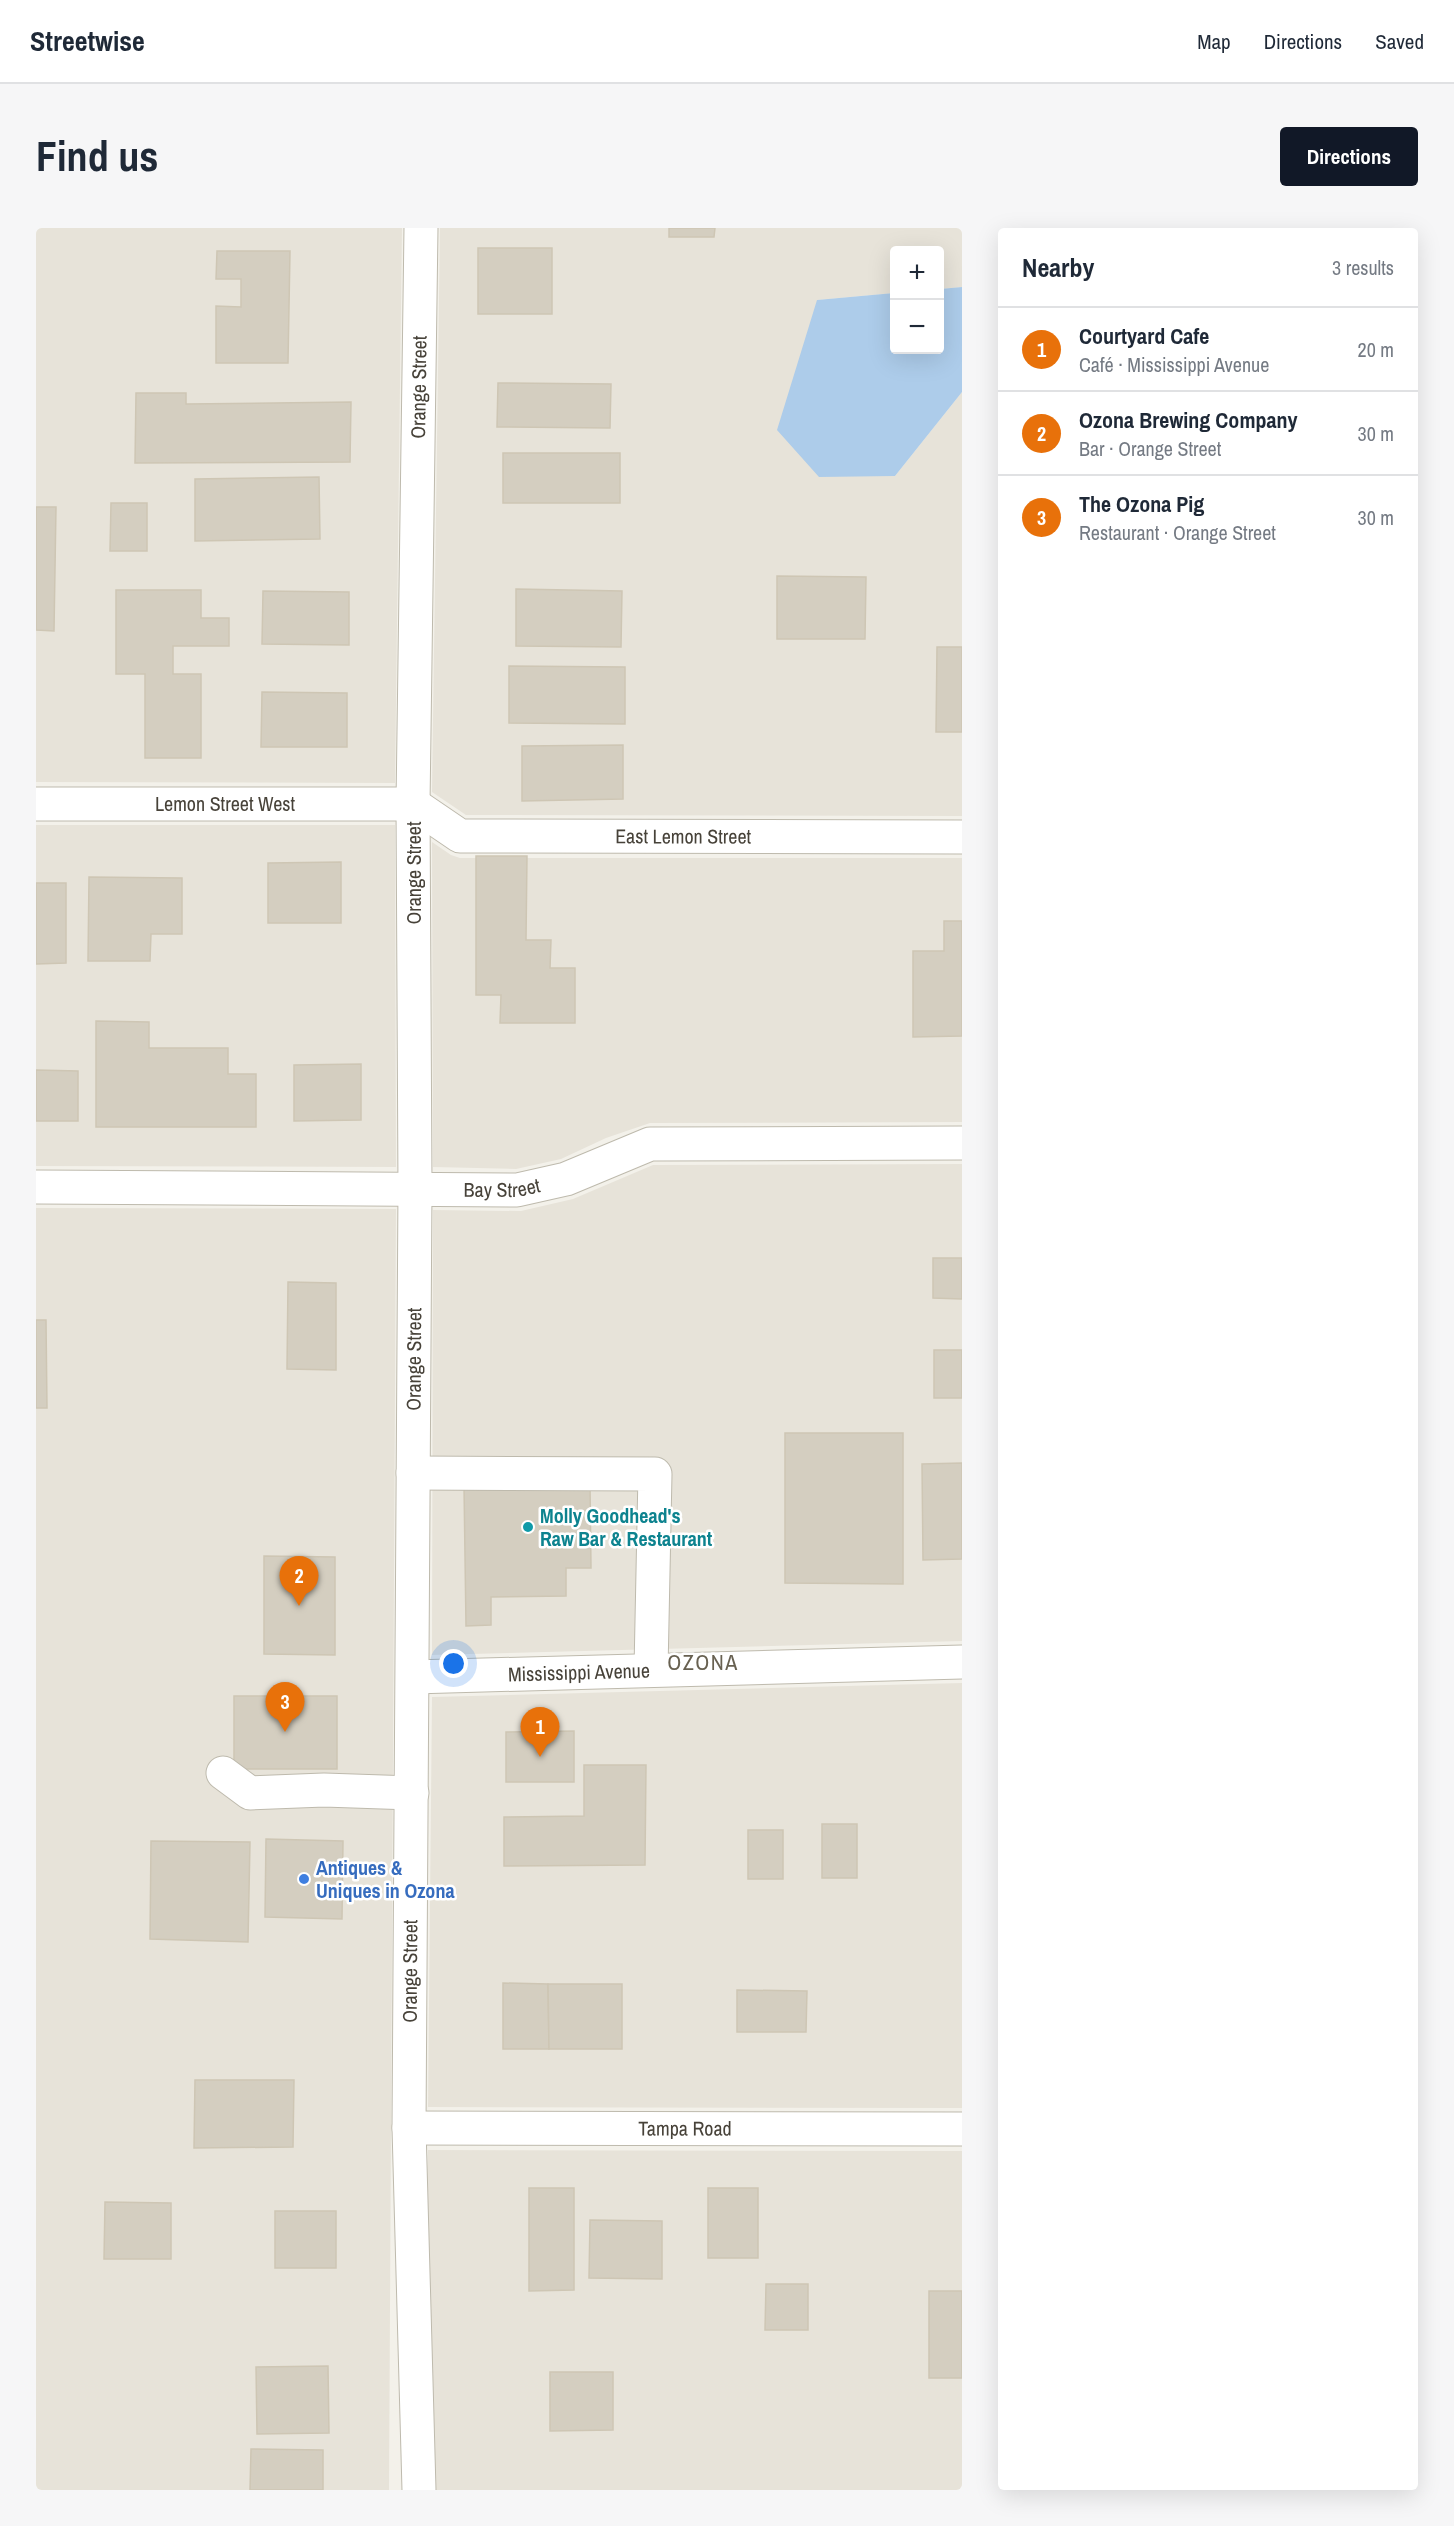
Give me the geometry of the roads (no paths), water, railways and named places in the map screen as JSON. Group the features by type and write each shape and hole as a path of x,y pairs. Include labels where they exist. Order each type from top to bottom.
{"street":[{"name":"Orange Street","path":"419,2490 409,2128 415,1188 413,804 421,228"},
{"name":"Lemon Street West","path":"36,804 413,804"},
{"name":"East Lemon Street","path":"413,804 460,836 962,837"},
{"name":"Bay Street","path":"36,1187 517,1190 566,1179 650,1144 962,1143"},
{"path":"413,1473 655,1474 651,1670"},
{"name":"Mississippi Avenue","path":"413,1677 962,1662"},
{"path":"223,1773 250,1793 324,1790 412,1792"},
{"name":"Tampa Road","path":"409,2128 962,2129"}],"water":[{"path":"962,287 962,392 895,476 819,477 777,430 817,300 890,293 890,354 944,354 944,289"}],"place":[{"name":"Molly Goodhead's Raw Bar & Restaurant","path":"528,1527"},
{"name":"Ozona Brewing Company","path":"299,1606"},
{"name":"The Ozona Pig","path":"285,1732"},
{"name":"Courtyard Cafe","path":"540,1757"},
{"name":"Antiques & Uniques in Ozona","path":"304,1879"}],"district":[{"name":"OZONA","path":"703,1662"}]}
